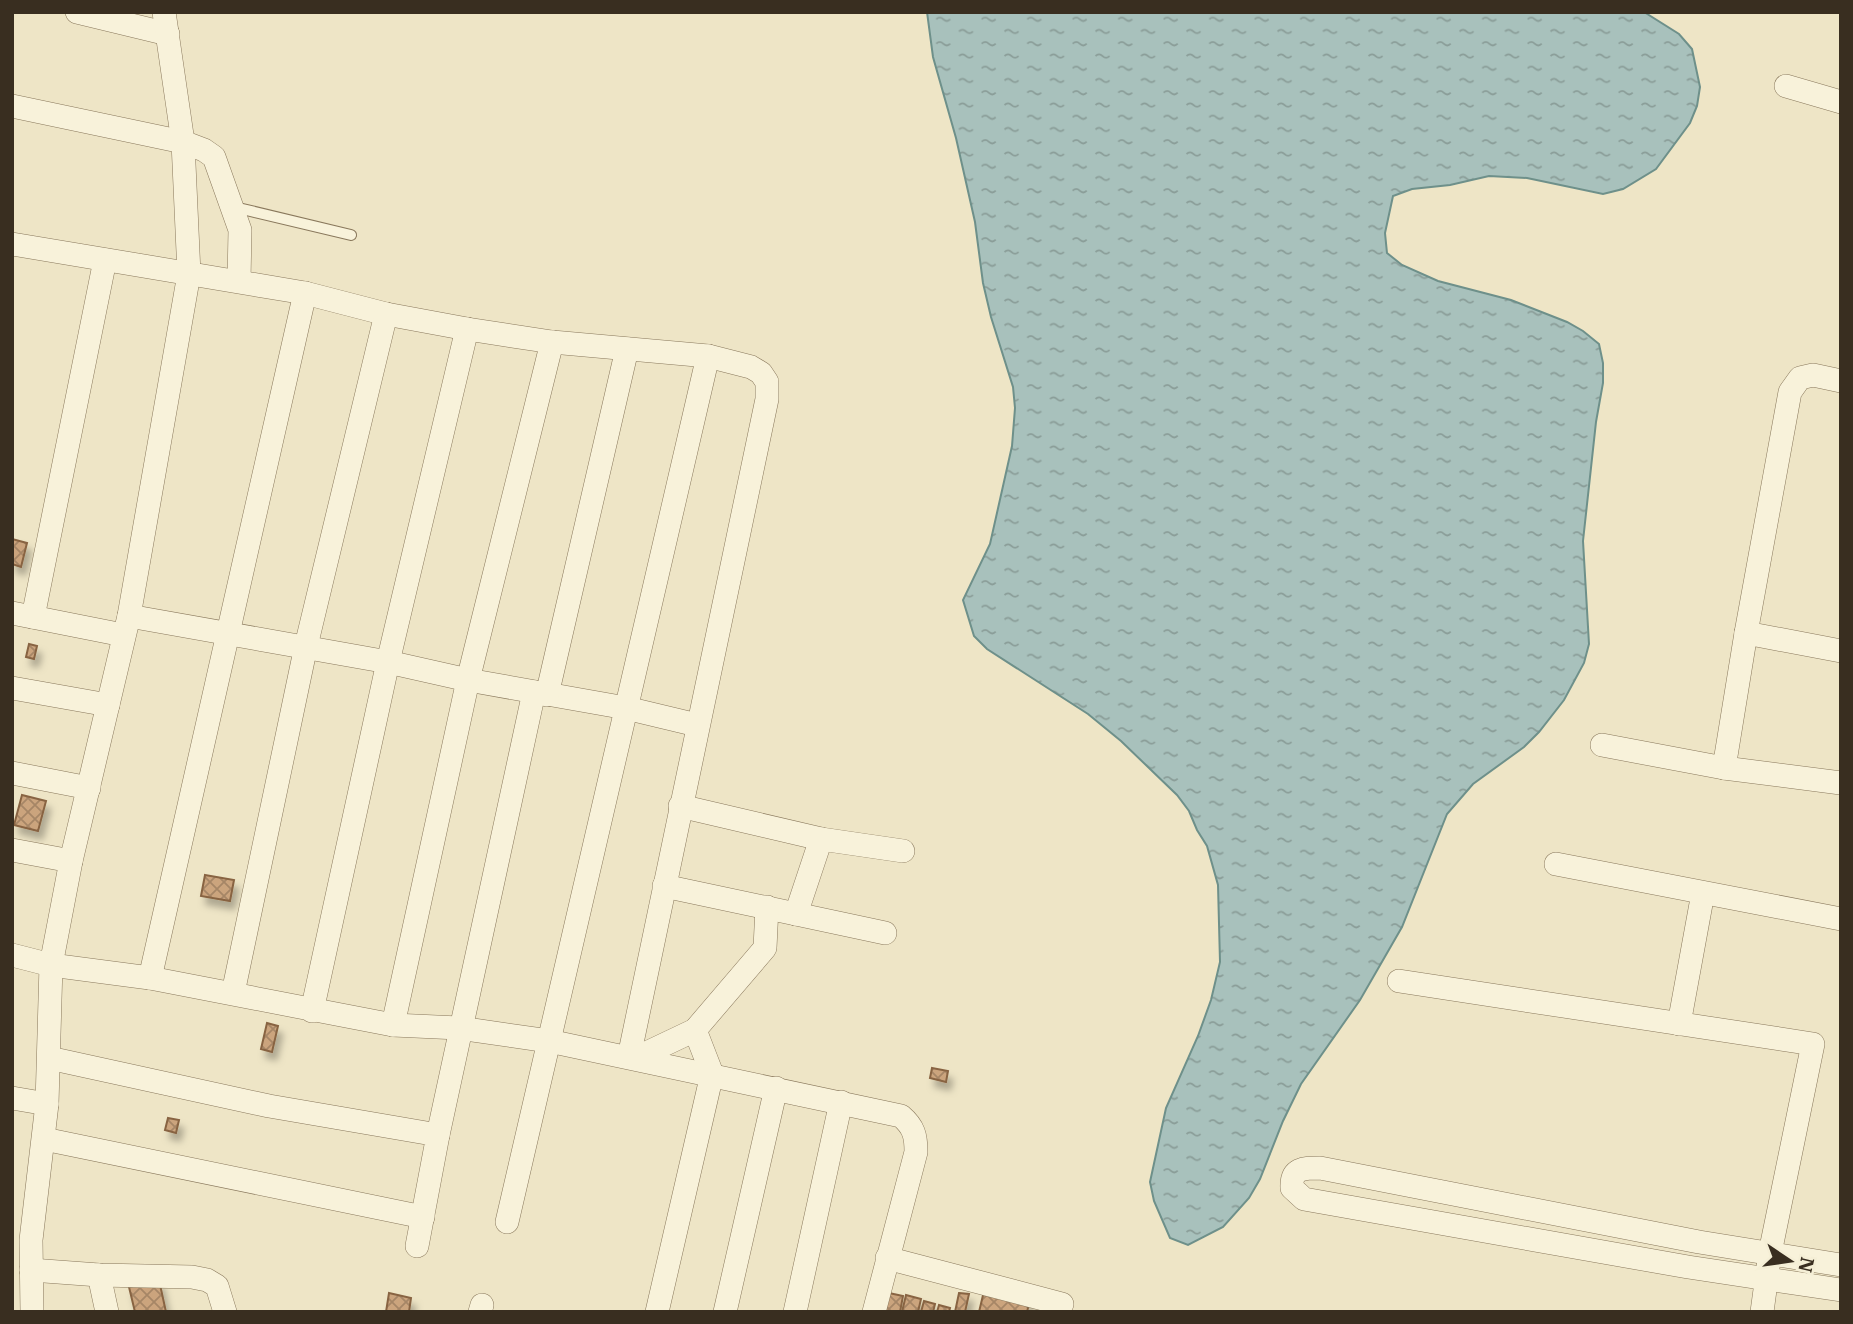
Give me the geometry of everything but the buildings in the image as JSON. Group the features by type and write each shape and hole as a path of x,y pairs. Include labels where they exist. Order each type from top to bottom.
{"street":[{"path":"32,1312 31,1270 21,1238 44,1139 51,965 71,861 126,625 190,274 183,142 166,23 77,12"},
{"path":"1786,86 1841,102"},
{"path":"12,106 183,142 214,157 240,230 239,281"},
{"path":"13,249 239,281 306,293 386,314 467,330 552,342 708,356 751,367 761,373 767,382 767,399 664,886 633,1057"},
{"path":"105,260 23,615 228,634 306,646 468,680 626,708 697,725"},
{"path":"150,978 306,293"},
{"path":"233,993 306,646 386,314"},
{"path":"312,1011 388,662 467,330"},
{"path":"393,1025 468,680 552,342"},
{"path":"417,1245 459,1028 627,349"},
{"path":"507,1222 708,356"},
{"path":"1724,768 1790,392 1800,378 1813,375 1841,381"},
{"path":"1746,634 1841,651"},
{"path":"12,688 108,705"},
{"path":"1602,745 1724,768 1841,783"},
{"path":"12,773 89,788"},
{"path":"681,806 821,839 903,851"},
{"path":"796,914 821,839"},
{"path":"12,850 71,861"},
{"path":"1556,864 1841,919"},
{"path":"664,886 885,933"},
{"path":"1679,1024 1703,893"},
{"path":"633,1057 695,1030 765,948 766,907"},
{"path":"12,955 51,965 150,978 393,1025 459,1028 549,1041 901,1116 911,1124 916,1136 916,1152 874,1312"},
{"path":"1399,981 1812,1044 1770,1253 1762,1312"},
{"path":"657,1312 712,1074 695,1030"},
{"path":"49,1058 269,1106 438,1135"},
{"path":"725,1312 776,1088"},
{"path":"12,1098 47,1104"},
{"path":"795,1312 841,1102"},
{"path":"44,1139 422,1217"},
{"path":"1841,1265 1699,1242 1320,1168 1302,1168 1296,1171 1292,1178 1292,1188 1304,1199 1688,1267 1841,1290"},
{"path":"887,1258 1062,1304"},
{"path":"31,1270 99,1275 192,1276 218,1286 225,1312"},
{"path":"99,1275 107,1312"},
{"path":"12,1311 18,1312"}],"lane":[{"path":"231,207 351,235"}],"water":[{"path":"927,12 1644,12 1679,34 1692,49 1700,87 1697,106 1690,123 1656,169 1623,189 1603,194 1527,178 1489,176 1450,185 1412,189 1393,196 1385,233 1387,253 1402,265 1438,281 1511,300 1567,322 1599,344 1603,383 1583,541 1589,644 1584,663 1564,700 1539,732 1524,747 1473,784 1447,814 1402,927 1360,1000 1301,1084 1260,1179 1249,1198 1223,1227 1188,1245 1170,1238 1154,1201 1150,1182 1166,1108 1198,1036 1211,1000 1220,962 1218,885 1207,846 1189,811 1177,795 1121,741 1088,714 987,649 974,636 963,600 990,544 1012,446 1015,408 1013,387 983,283 975,222 956,138 933,57"}]}
